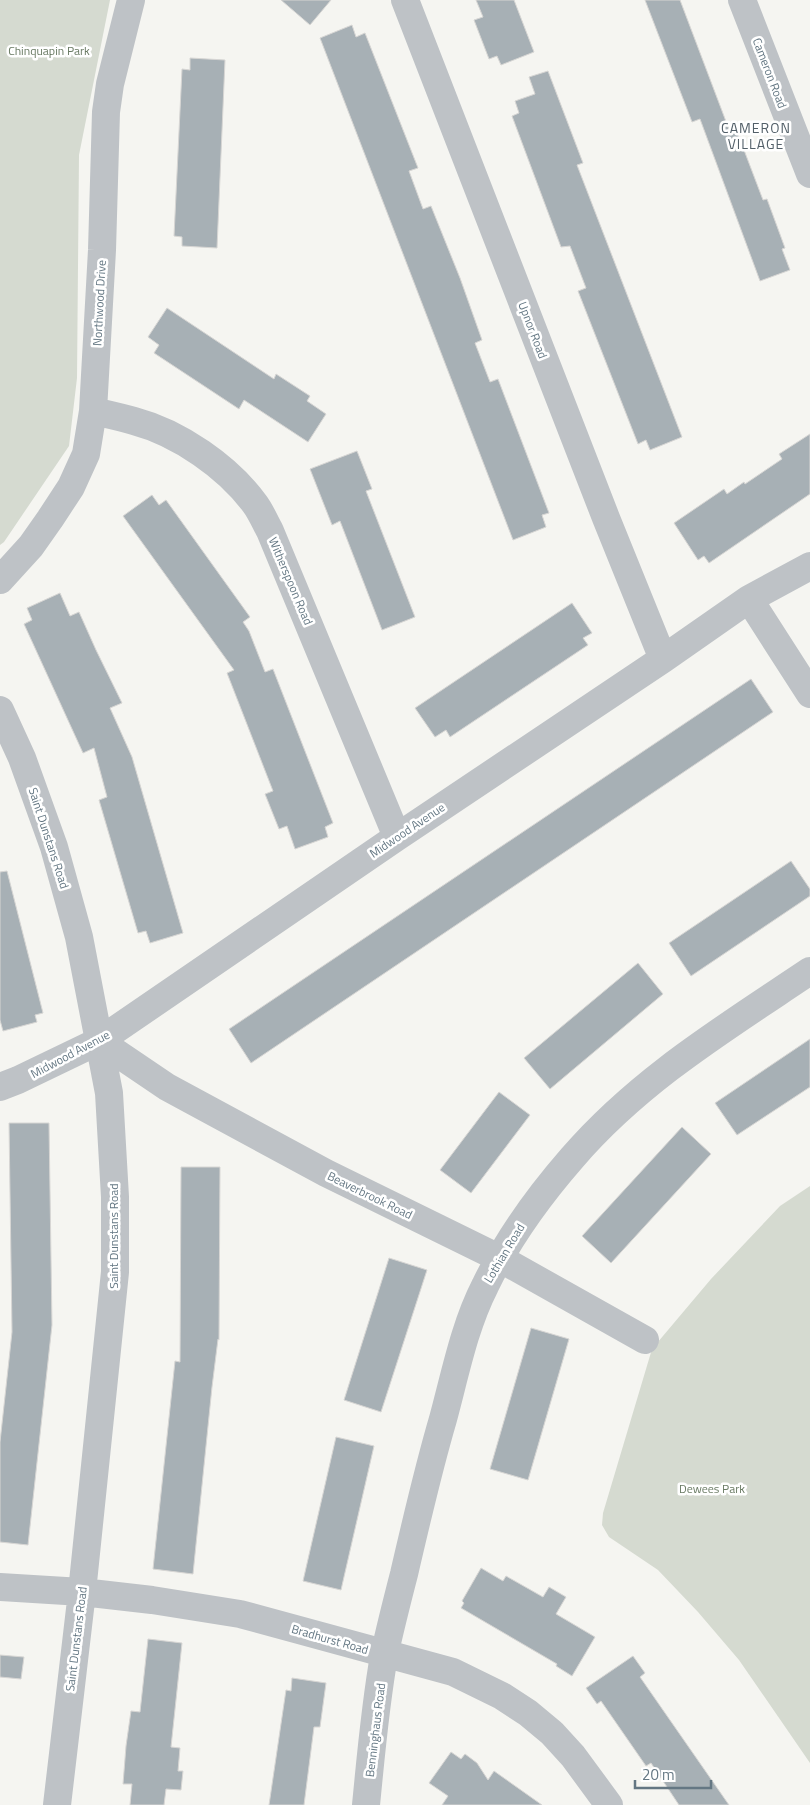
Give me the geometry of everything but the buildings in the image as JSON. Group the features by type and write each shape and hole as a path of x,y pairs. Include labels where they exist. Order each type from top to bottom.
{"street":[{"name":"Northwood Drive","path":"0,580 31,546 50,519 71,487 86,454 93,411 102,250 106,112 110,84 131,0"},
{"name":"Upnor Road","path":"405,0 598,500 663,659"},
{"name":"Cameron Road","path":"742,0 810,174"},
{"name":"Witherspoon Road","path":"93,411 136,421 193,447 236,482 256,505 270,531 397,837"},
{"name":"Midwood Avenue","path":"0,1087 99,1041 749,599 810,566"},
{"path":"749,599 810,694"},
{"name":"Saint Dunstans Road","path":"0,710 22,758 54,847 79,937 109,1093 114,1197 115,1272 82,1592 57,1805"},
{"name":"Lothian Road","path":"385,1655 428,1473 470,1321 483,1288 499,1258 536,1203 572,1158 651,1080 686,1054 810,971"},
{"name":"Beaverbrook Road","path":"99,1041 167,1087 326,1173 499,1258 646,1340"},
{"name":"Bradhurst Road","path":"0,1587 82,1592 152,1600 240,1614 453,1672 502,1696 552,1732 573,1756 609,1805"},
{"name":"Benninghaus Road","path":"366,1805 374,1720 385,1655"}],"green space":[{"name":"Chinquapin Park","path":"0,0 110,0 79,155 77,378 69,446 4,542 0,545"},
{"name":"Dewees Park","path":"810,1186 810,1763 739,1660 698,1612 658,1570 609,1537 602,1525 603,1513 652,1349 711,1279 780,1206"}],"district":[{"name":"CAMERON VILLAGE","path":"756,136"}]}
